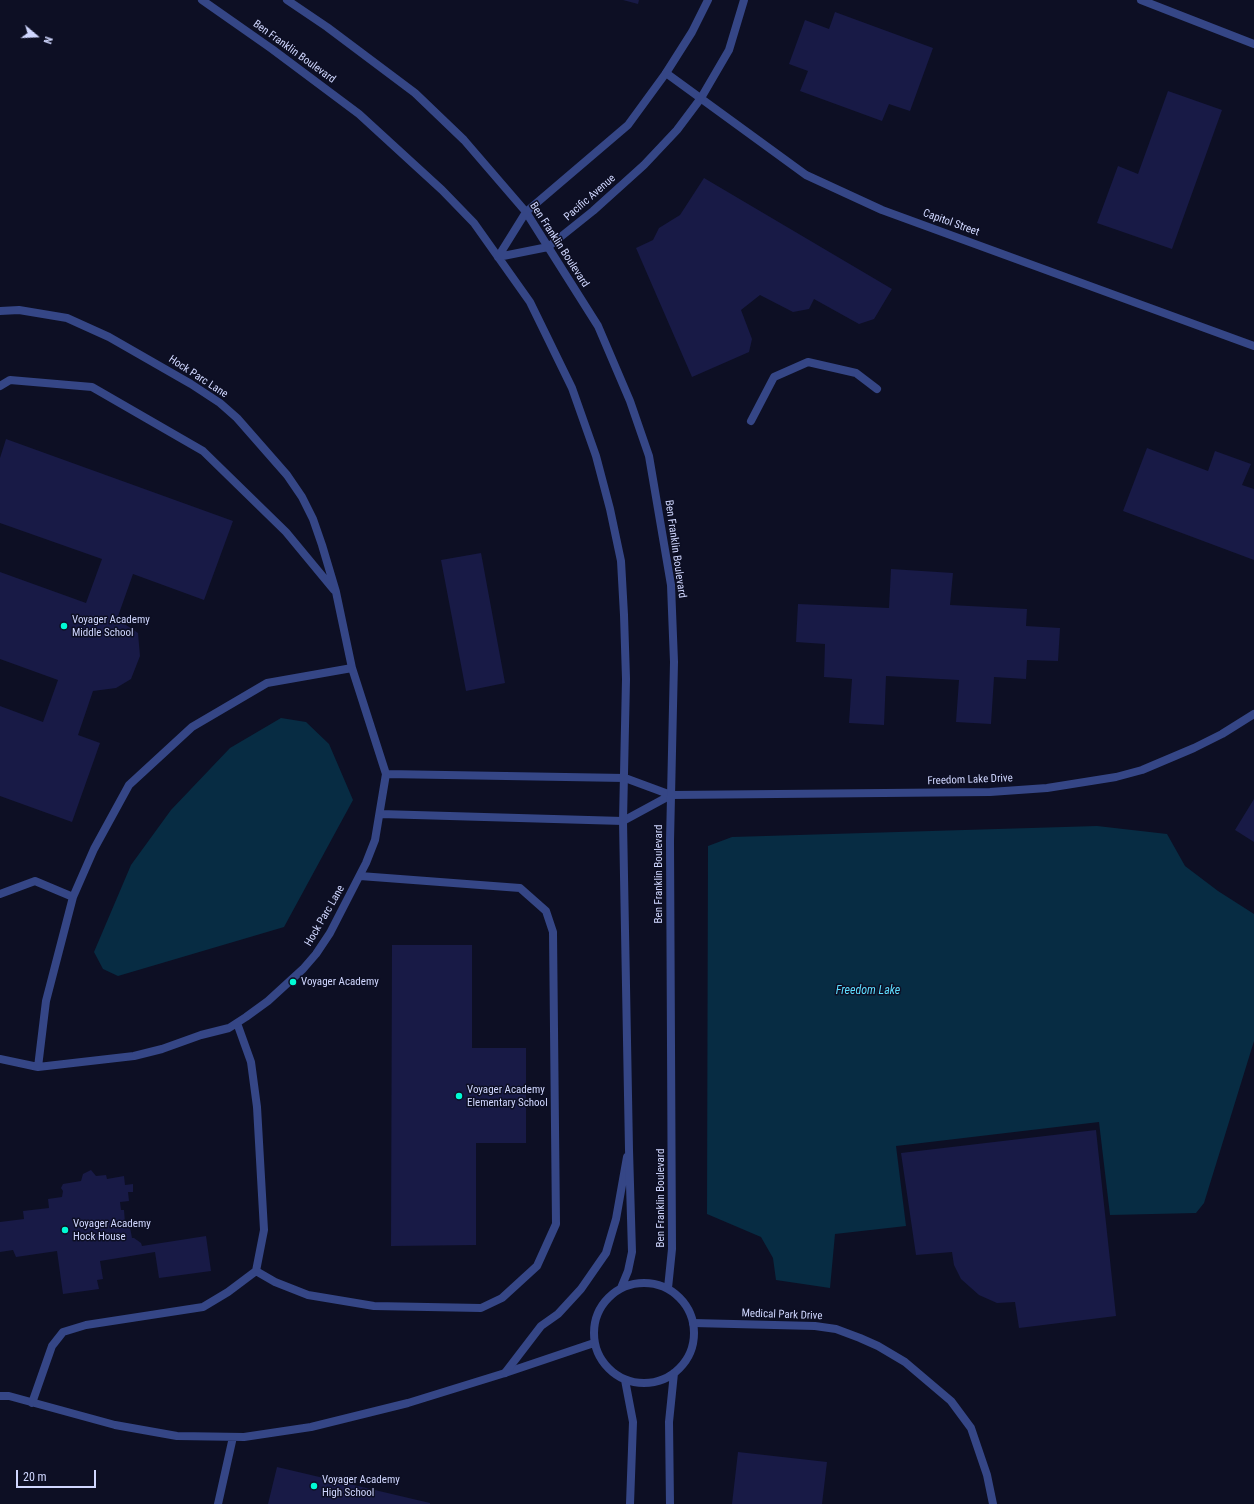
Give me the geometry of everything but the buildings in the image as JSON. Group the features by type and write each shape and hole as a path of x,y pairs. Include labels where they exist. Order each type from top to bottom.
{"street":[{"name":"Ben Franklin Boulevard","path":"202,0 272,49 359,114 448,196 474,223 530,302 572,388 596,456 610,509 621,561 626,679 623,821 632,1252 628,1271 621,1288"},
{"name":"Ben Franklin Boulevard","path":"287,0 415,93 464,140 526,212 598,326 630,401 649,456 660,513 671,585 674,662 670,842 672,1249 668,1288"},
{"path":"498,257 526,212 628,125 666,73 692,32 708,0"},
{"name":"Pacific Avenue","path":"498,257 548,247 593,211 644,165 677,130 701,98 729,50 744,0"},
{"path":"1141,0 1254,44"},
{"name":"Capitol Street","path":"666,73 806,176 882,210 1254,346"},
{"name":"Hock Parc Lane","path":"0,312 20,310 67,318 109,337 220,402 286,475 302,497 320,539 336,592 352,668 386,774 376,840 360,876 330,933 316,954 303,969 268,1001 229,1028 202,1035 162,1049 134,1056 38,1067 0,1059"},
{"path":"751,421 774,377 808,362 856,373 878,389"},
{"name":"Hock Parc Lane","path":"0,386 10,380 92,387 203,451 286,532 336,592"},
{"path":"38,1067 46,1001 73,897 94,849 129,784 192,728 267,683 352,668"},
{"name":"Freedom Lake Drive","path":"671,795 990,792 1047,788 1116,777 1142,770 1194,748 1222,734 1254,714"},
{"path":"386,774 625,778 671,795"},
{"path":"380,814 623,821 671,795"},
{"path":"256,1271 275,1282 308,1295 374,1306 481,1308 502,1298 537,1266 556,1224 553,932 546,911 520,888 360,876"},
{"path":"0,894 35,881 73,897"},
{"path":"32,1403 52,1346 63,1332 86,1325 203,1307 228,1292 256,1271 264,1230 257,1107 251,1062 237,1023"},
{"name":"Ben Franklin Boulevard","path":"505,1373 540,1326 558,1314 580,1289 606,1253 616,1219 629,1150"},
{"path":"644,1282 668,1288 680,1297 688,1309 693,1323 693,1337 690,1351 684,1363 674,1373 663,1379 651,1383 638,1383 625,1380 611,1371 600,1358 594,1343 594,1326 598,1311 608,1297 621,1288 632,1284 644,1282"},
{"name":"Medical Park Drive","path":"693,1323 815,1326 836,1330 866,1341 905,1362 951,1401 971,1428 987,1474 993,1504"},
{"path":"0,1396 9,1396 115,1425 177,1436 244,1437 311,1427 408,1403 505,1373 594,1343"},
{"path":"670,1504 669,1422 674,1373"},
{"path":"625,1380 633,1422 630,1504"},
{"path":"218,1504 233,1437"}],"water":[{"path":"281,718 306,722 329,744 353,800 284,927 118,976 103,969 94,952 131,865 171,810 230,748"},
{"name":"Freedom Lake","path":"1097,826 1167,834 1185,866 1218,891 1254,914 1254,1041 1204,1203 1196,1213 1110,1215 1099,1122 896,1146 906,1226 835,1234 830,1288 776,1280 773,1258 761,1237 707,1214 708,846 732,837"}],"place":[{"name":"Voyager Academy Middle School","path":"64,626"},
{"name":"Voyager Academy","path":"293,982"},
{"name":"Voyager Academy Elementary School","path":"459,1096"},
{"name":"Voyager Academy Hock House","path":"65,1230"},
{"name":"Voyager Academy High School","path":"314,1486"}]}
